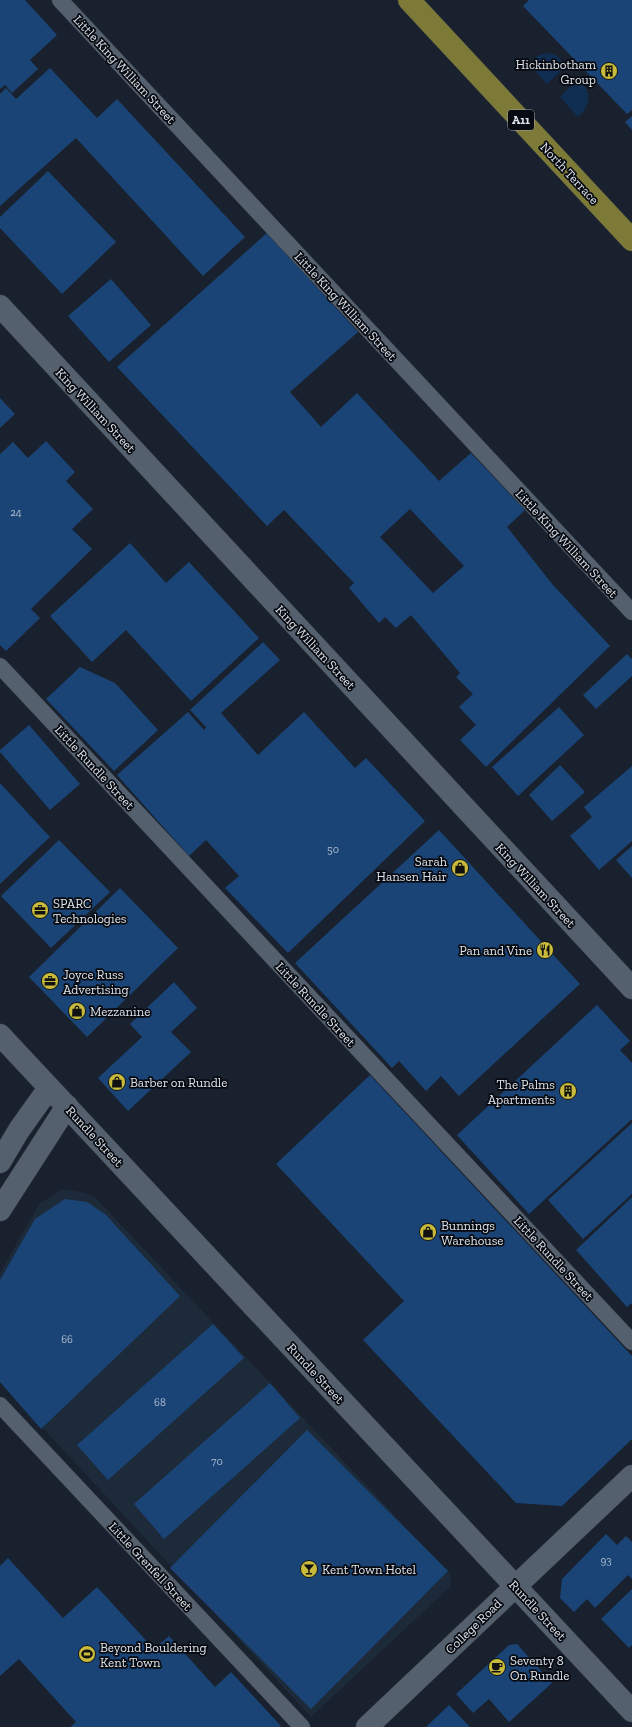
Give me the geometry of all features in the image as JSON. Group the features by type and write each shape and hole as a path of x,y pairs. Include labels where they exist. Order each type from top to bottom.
{"main road":[{"name":"North Terrace","path":"409,0 632,240"}],"street":[{"name":"King William Street","path":"0,306 632,988"},
{"name":"Rundle Street","path":"0,1035 632,1711"},
{"path":"0,1162 18,1130 49,1088"},
{"path":"0,1210 67,1106"},
{"name":"College Road","path":"367,1727 515,1585 632,1476"}],"lane":[{"name":"Little King William Street","path":"60,0 632,612"},
{"name":"Little Rundle Street","path":"0,666 632,1342"},
{"name":"Little Grenfell Street","path":"0,1405 302,1727"}],"shaded area":[{"path":"550,53 557,56 566,66 547,84 529,64 539,55"},
{"path":"578,79 588,93 588,103 578,117 560,97"},
{"path":"62,1189 86,1193 97,1199 450,1574 451,1586 311,1717 0,1382 0,1273 39,1204"}],"building":[{"path":"0,0 25,0 57,35 30,60 38,69 12,93 5,85 0,89"},
{"name":"Hickinbotham Group","path":"529,0 632,0 632,110 627,114 523,6"},
{"path":"50,68 97,118 117,99 245,237 203,276 76,138 0,206 0,94 6,88 16,99"},
{"path":"632,116 632,130 625,122"},
{"path":"48,171 116,242 62,294 0,228 0,217"},
{"path":"267,233 358,332 290,392 321,427 357,393 439,481 471,453 525,510 507,527 553,585 610,646 486,767 460,740 476,725 459,707 473,694 456,677 460,673 411,615 396,628 385,617 379,623 349,588 354,583 284,510 267,526 117,367","holes":["410,509 464,566 433,593 380,537"]},
{"path":"111,279 151,325 109,362 68,316"},
{"path":"0,398 15,414 0,428"},
{"path":"46,441 75,472 66,481 93,509 72,529 92,549 31,609 40,618 6,651 0,645 0,454 13,442 28,458"},
{"path":"130,543 166,583 189,562 259,638 191,701 126,630 92,662 50,616"},
{"path":"263,642 280,660 221,713 258,755 304,712 355,768 366,758 425,821 288,953 225,888 239,876 206,840 189,856 117,775 188,712 204,730 206,727 190,710"},
{"path":"627,654 632,659 632,676 596,709 583,695"},
{"path":"80,667 115,683 158,730 114,771 46,699"},
{"path":"559,707 584,735 518,796 492,767"},
{"path":"29,725 80,784 50,810 0,752 0,750"},
{"path":"560,765 585,792 552,821 529,795"},
{"path":"632,766 632,841 599,870 570,836 592,817 584,807"},
{"path":"0,783 50,837 0,884"},
{"path":"439,830 580,984 459,1096 441,1076 426,1091 399,1061 392,1068 295,963"},
{"path":"59,840 110,892 51,948 1,896"},
{"path":"632,846 632,878 616,860"},
{"path":"120,888 178,948 87,1037 29,977"},
{"path":"174,982 197,1008 171,1032 191,1052 128,1111 98,1078 142,1037 130,1024"},
{"name":"The Palms Apartments","path":"597,1005 630,1041 620,1050 632,1063 632,1119 529,1214 457,1135"},
{"name":"Bunnings Warehouse","path":"370,1075 632,1356 632,1439 562,1506 516,1503 363,1340 404,1301 276,1164"},
{"path":"632,1123 632,1194 583,1239 548,1200"},
{"path":"632,1197 632,1303 627,1307 576,1250"},
{"path":"65,1199 87,1202 105,1214 180,1296 41,1429 0,1382 0,1280 35,1219"},
{"path":"213,1324 244,1358 108,1480 77,1445"},
{"path":"270,1383 300,1418 164,1539 134,1504"},
{"name":"Kent Town Hotel","path":"307,1430 448,1571 311,1709 170,1568"},
{"path":"606,1534 617,1545 626,1536 632,1542 632,1579 628,1575 595,1608 587,1599 574,1612 560,1598 562,1579"},
{"path":"8,1558 63,1618 97,1587 154,1649 169,1636 215,1687 231,1672 281,1726 70,1727 76,1722 19,1659 0,1676 0,1566"},
{"path":"632,1589 632,1645 629,1648 601,1619"},
{"path":"517,1644 552,1683 509,1722 489,1699 473,1713 456,1694 509,1645"},
{"path":"449,1705 470,1727 426,1727"}],"place":[{"name":"Hickinbotham Group","path":"609,71"},
{"name":"Sarah Hansen Hair","path":"460,868"},
{"name":"SPARC Technologies","path":"40,910"},
{"name":"Pan and Vine","path":"545,950"},
{"name":"Joyce Russ Advertising","path":"50,981"},
{"name":"Mezzanine","path":"77,1011"},
{"name":"Barber on Rundle","path":"117,1082"},
{"name":"The Palms Apartments","path":"568,1091"},
{"name":"Bunnings Warehouse","path":"428,1232"},
{"name":"Kent Town Hotel","path":"309,1569"},
{"name":"Beyond Bouldering Kent Town","path":"87,1654"},
{"name":"Seventy 8 On Rundle","path":"497,1667"}]}
